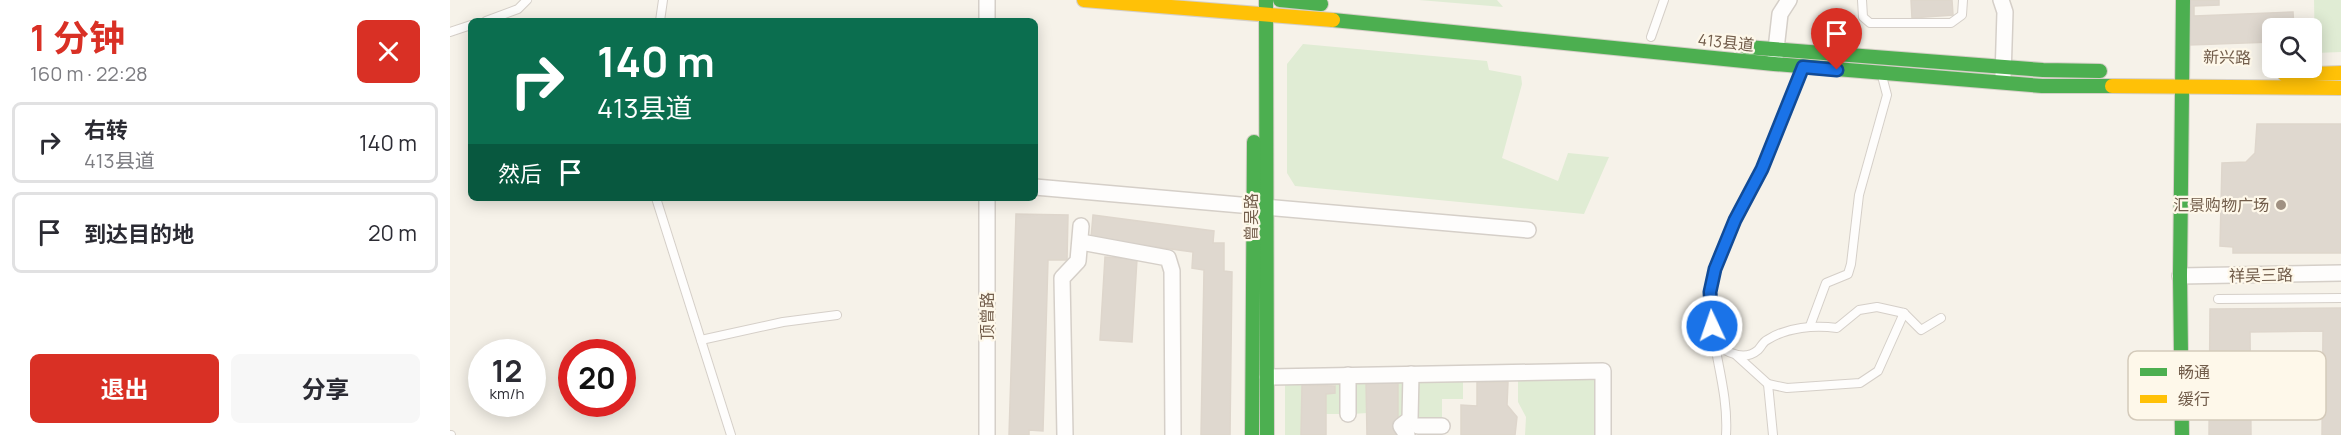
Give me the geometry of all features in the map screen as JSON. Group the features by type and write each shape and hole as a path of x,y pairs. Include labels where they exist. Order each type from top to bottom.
{"street":[{"path":"987,0 987,18"},
{"name":"413县道","path":"1084,0 1258,10 1775,57 1809,52 2184,80"},
{"name":"曾吴路","path":"1266,0 1258,10 1260,206 1267,435"},
{"path":"1281,0 1379,10"},
{"path":"1775,57 1780,14 1789,0"},
{"path":"2001,0 2005,12 2002,83"},
{"path":"2181,351 2183,0"},
{"name":"413县道","path":"1645,36 1775,57 1803,67 2042,86 2184,80"},
{"name":"新兴路","path":"2184,80 2341,73"},
{"name":"新兴路","path":"2184,80 2341,88"},
{"path":"1038,187 1528,230"},
{"name":"顶曾路","path":"987,201 987,435"},
{"name":"曾吴路","path":"1252,435 1260,206"},
{"path":"1065,435 1062,278 1078,261 1081,226"},
{"path":"1081,242 1168,258 1172,271 1173,435"},
{"name":"祥吴三路","path":"2180,276 2341,273"},
{"path":"1267,378 1603,371 1603,435"},
{"path":"1411,374 1412,429 1442,426"},
{"path":"1348,375 1348,414"},
{"path":"2182,420 2182,435"}],"lane":[{"path":"494,18 518,9 527,0"},
{"path":"660,18 663,0"},
{"path":"1645,36 1664,0"},
{"path":"1862,0 1863,17 1870,23 1952,23 1962,15 1963,0"},
{"path":"450,32 468,26"},
{"path":"1726,435 1724,385 1714,343 1710,292 1715,269 1735,220 1762,169 1809,52"},
{"path":"1810,326 1827,283 1848,274 1851,264 1859,195 1887,95 1876,57"},
{"path":"657,201 731,435"},
{"path":"2218,299 2341,298"},
{"path":"1736,355 1756,352 1767,340 1810,326 1837,328 1859,310 1867,307 1904,313 1921,330 1941,318"},
{"path":"1714,343 1736,355 1768,384 1787,388 1860,382 1871,378 1878,371 1904,313"},
{"path":"701,340 783,322 837,315"},
{"path":"1768,384 1773,435"}],"green space":[{"path":"1419,0 1497,0 1503,7"},
{"path":"2314,0 2341,0 2341,52 2322,53 2322,18 2314,18"},
{"path":"1303,44 1487,61 1489,70 1521,76 1522,84 1502,158 1558,181 1568,153 1609,157 1584,214 1295,186 1287,173 1287,64"},
{"path":"1518,376 1593,377 1597,384 1599,435 1525,435 1526,417 1518,402"},
{"path":"1345,379 1345,414 1326,414 1326,394 1335,393 1335,385 1302,385 1301,435 1285,435 1285,380"},
{"path":"1352,379 1403,379 1407,417 1398,435 1398,382 1366,382 1367,413 1352,414"},
{"path":"1421,379 1463,379 1463,399 1442,399 1442,421 1421,421 1415,413 1416,383"}],"building":[{"path":"1911,0 1952,0 1953,15 1912,18"},
{"path":"2187,0 2219,0 2219,5 2194,6 2194,16 2293,12 2293,18 2262,18 2262,42 2189,45"},
{"name":"汇景购物广场","path":"2257,124 2341,124 2341,253 2233,253 2233,247 2220,246 2222,163 2246,162 2255,153"},
{"path":"1016,214 1068,215 1067,260 1048,260 1043,431 1029,430 1029,435 1009,435"},
{"path":"1093,215 1214,231 1213,243 1224,243 1224,271 1232,272 1230,435 1201,435 1204,270 1192,268 1193,252 1091,238"},
{"path":"1105,257 1137,259 1132,342 1100,340"},
{"path":"2341,308 2341,435 2322,435 2322,420 2326,420 2326,351 2323,351 2323,331 2250,332 2250,351 2210,351 2210,309"},
{"path":"1366,382 1398,382 1398,435 1367,435"},
{"path":"1477,382 1508,382 1507,405 1517,417 1515,435 1461,435 1461,405 1477,406"},
{"path":"1302,385 1335,386 1335,393 1326,394 1326,435 1301,435"},
{"path":"2209,420 2251,420 2251,435 2209,435"}],"traffic: fast":[{"path":"1280,0 1321,4"},
{"path":"2181,351 2183,0"},
{"path":"1266,1 1267,435"},
{"path":"1333,20 1774,64 2042,86 2112,86"},
{"path":"1746,47 2043,70 2100,71"},
{"path":"1252,435 1254,142"},
{"path":"2182,420 2182,435"}],"traffic: slow":[{"path":"1084,0 1333,20"},
{"path":"2322,74 2341,73"},
{"path":"2112,86 2341,88"}],"place":[{"name":"汇景购物广场","path":"2281,205"}],"route":[{"path":"1712,326 1710,292 1715,269 1735,220 1755,186 1770,152 1803,67 1837,70"}]}
